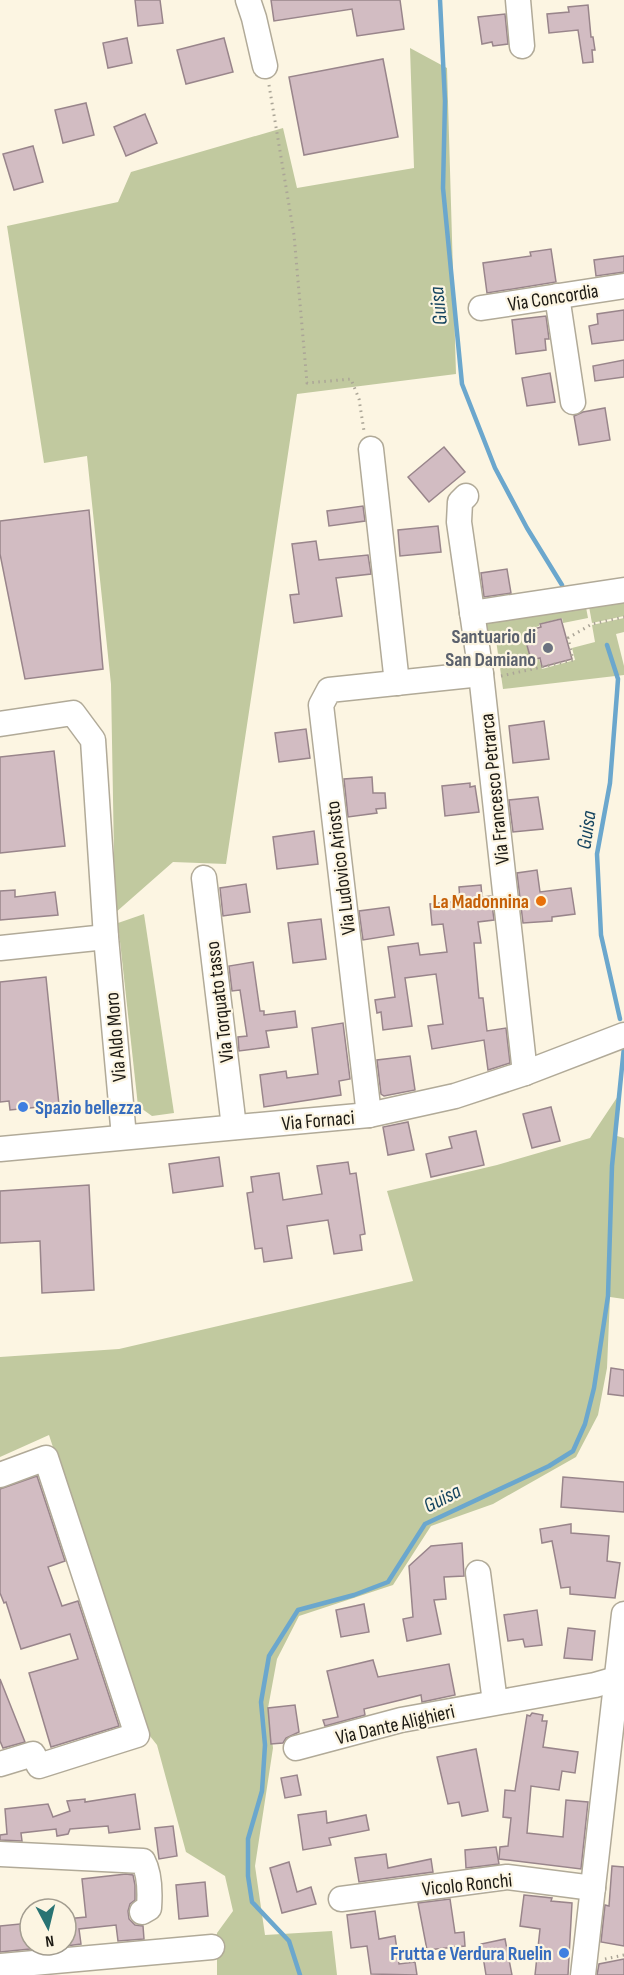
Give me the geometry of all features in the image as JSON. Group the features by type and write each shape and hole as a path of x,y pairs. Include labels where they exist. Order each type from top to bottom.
{"street":[{"path":"248,0 265,66"},
{"path":"518,0 522,46"},
{"name":"Via Concordia","path":"481,308 624,286"},
{"path":"557,296 573,402"},
{"path":"371,450 397,683"},
{"name":"Via Francesco Petrarca","path":"466,496 460,502 459,522 481,676 525,1072"},
{"path":"472,613 624,590"},
{"name":"Via Ludovico Ariosto","path":"369,1115 321,705 329,690 481,676"},
{"name":"Via Aldo Moro","path":"0,724 73,713 93,740 106,937 124,1137"},
{"name":"Via Torquato tasso","path":"204,878 234,1127"},
{"path":"0,948 106,937"},
{"name":"Via Fornaci","path":"0,1149 369,1115 455,1096 624,1035"},
{"path":"0,1475 46,1458 137,1736 39,1766 33,1754 0,1764"},
{"path":"478,1573 495,1702"},
{"path":"583,1975 593,1888 615,1771 624,1614"},
{"name":"Via Dante Alighieri","path":"296,1748 401,1720 595,1685 620,1676"},
{"path":"0,1854 143,1861 147,1872 150,1902 149,1908 142,1912"},
{"name":"Vicolo Ronchi","path":"341,1899 507,1877 593,1888"},
{"path":"0,1966 212,1947"}],"path":[{"path":"265,66 294,235 307,383 351,380 359,399 364,434 371,450"},
{"path":"481,676 531,670 573,660 568,638 592,624 624,616"}],"green space":[{"path":"410,48 447,68 456,374 297,394 226,864 173,862 115,913 111,684 87,456 44,463 7,226 118,202 131,172 283,128 297,188 414,168"},
{"path":"624,596 624,616 592,623 588,601"},
{"path":"585,602 588,618 563,623 562,618 539,624 530,629 532,635 525,637 531,661 539,659 542,669 575,660 572,648 595,642 592,625 624,618 624,632 616,634 624,675 503,689 496,640 486,641 485,625 488,619"},
{"path":"144,914 174,1113 152,1116 138,1106 118,923"},
{"path":"618,1096 617,1136 624,1138 624,1299 610,1297 607,1368 598,1415 576,1457 493,1504 431,1526 393,1585 299,1616 277,1659 268,1708 273,1748 255,1866 265,1935 332,1931 337,1975 217,1975 217,1933 233,1911 225,1876 186,1852 157,1745 146,1731 49,1435 0,1457 0,1357 119,1349 413,1281 387,1191 497,1165 590,1138"}],"building":[{"path":"135,0 160,0 163,23 138,26"},
{"path":"271,0 400,0 404,29 357,36 352,9 274,21"},
{"path":"588,5 591,37 593,37 595,50 592,50 593,62 583,63 578,30 549,33 547,14 569,12 568,7"},
{"path":"505,14 508,44 493,46 492,42 482,44 478,17"},
{"path":"127,38 132,63 108,68 103,43"},
{"path":"224,38 233,72 186,84 177,50"},
{"path":"383,59 398,137 304,155 289,77"},
{"path":"86,103 94,135 63,143 55,110"},
{"path":"145,114 157,143 126,156 114,127"},
{"path":"33,146 43,182 14,190 3,154"},
{"path":"551,249 556,282 487,293 483,263 531,256 530,252"},
{"path":"624,256 624,272 596,276 594,260"},
{"path":"624,310 624,340 592,344 589,326 598,324 597,314"},
{"path":"546,316 549,339 545,339 546,350 516,354 512,320"},
{"path":"624,360 624,377 595,381 593,366"},
{"path":"550,373 555,402 527,406 522,378"},
{"path":"605,408 610,440 579,445 574,416"},
{"path":"444,447 465,472 429,502 408,477"},
{"path":"363,506 365,521 329,526 327,511"},
{"path":"89,510 103,669 25,679 0,554 0,521"},
{"path":"438,526 441,552 400,556 398,530"},
{"path":"316,541 319,560 368,555 371,574 336,578 342,616 294,623 290,595 299,594 292,544"},
{"path":"507,569 511,593 484,597 481,573"},
{"name":"Santuario di San Damiano","path":"561,619 572,659 542,667 540,658 531,660 525,638 533,636 531,630 541,627 540,624"},
{"path":"544,721 549,759 513,763 509,726"},
{"path":"306,729 310,758 279,762 275,733"},
{"path":"54,751 65,846 0,853 0,757"},
{"path":"372,777 373,793 385,793 386,808 376,809 377,813 348,817 344,779"},
{"path":"470,783 470,787 475,786 479,812 445,816 442,786"},
{"path":"538,797 543,829 513,832 509,800"},
{"path":"314,831 318,864 277,869 273,837"},
{"path":"537,870 540,892 571,888 575,914 552,917 552,921 523,923 517,873"},
{"path":"246,884 250,912 223,916 220,888"},
{"path":"481,885 482,897 491,896 494,920 478,922 481,943 474,943 479,998 483,998 487,1031 506,1028 510,1063 488,1070 484,1040 432,1049 428,1026 443,1024 436,974 405,978 412,1026 383,1030 381,1012 377,1013 375,1000 395,997 388,947 418,943 420,955 447,952 443,924 432,925 430,904 460,901 459,887"},
{"path":"15,890 15,897 55,892 58,915 0,920 0,891"},
{"path":"389,907 394,935 363,940 359,911"},
{"path":"321,919 326,959 293,963 288,923"},
{"path":"253,962 260,1011 264,1011 264,1015 295,1011 297,1027 266,1031 269,1047 239,1051 238,1037 247,1036 240,990 232,991 229,966"},
{"path":"46,977 59,1105 10,1110 9,1101 0,1102 0,982"},
{"path":"343,1023 350,1079 339,1081 341,1095 264,1107 260,1075 286,1071 287,1078 318,1074 312,1028"},
{"path":"410,1056 415,1090 384,1096 381,1094 377,1060"},
{"path":"551,1107 560,1141 532,1148 523,1114"},
{"path":"408,1122 414,1150 388,1155 383,1127"},
{"path":"476,1131 484,1165 431,1177 426,1154 452,1148 449,1137"},
{"path":"219,1157 223,1186 173,1193 169,1164"},
{"path":"348,1162 350,1174 356,1173 365,1234 360,1235 362,1250 334,1254 328,1220 287,1226 292,1258 264,1262 262,1248 255,1249 247,1193 253,1192 251,1177 279,1173 283,1200 322,1194 317,1166"},
{"path":"89,1185 94,1290 42,1293 40,1241 0,1243 0,1191"},
{"path":"611,1368 624,1370 624,1396 608,1394"},
{"path":"37,1476 65,1561 48,1567 62,1606 78,1601 119,1726 51,1747 29,1673 78,1659 70,1634 21,1649 6,1602 4,1603 0,1593 0,1489"},
{"path":"563,1477 624,1482 624,1512 561,1507"},
{"path":"571,1524 571,1533 609,1536 607,1561 620,1563 615,1598 570,1594 570,1587 561,1588 552,1541 542,1543 540,1529"},
{"path":"462,1543 464,1576 444,1577 446,1599 434,1600 441,1634 407,1641 403,1619 413,1617 409,1566 431,1546"},
{"path":"364,1604 369,1632 341,1637 336,1610"},
{"path":"537,1610 542,1645 525,1647 523,1639 508,1641 504,1615"},
{"path":"568,1628 595,1631 592,1660 564,1658"},
{"path":"373,1660 378,1677 449,1664 455,1695 422,1702 421,1695 364,1709 365,1715 325,1726 323,1720 338,1717 327,1671"},
{"path":"0,1679 25,1742 3,1748 0,1741"},
{"path":"295,1705 299,1732 286,1738 283,1743 271,1744 268,1708"},
{"path":"532,1713 543,1715 542,1721 547,1721 543,1747 578,1752 575,1773 562,1771 559,1790 531,1786 527,1833 563,1837 566,1800 588,1802 581,1869 499,1859 500,1847 508,1846 511,1818 503,1817 505,1790 515,1791 527,1715 530,1716"},
{"path":"476,1749 488,1811 462,1816 459,1802 448,1804 437,1757"},
{"path":"297,1775 301,1795 285,1798 281,1778"},
{"path":"135,1794 140,1829 109,1833 108,1826 70,1829 68,1834 57,1836 56,1829 21,1833 22,1841 0,1840 0,1835 7,1834 5,1809 48,1804 53,1817 70,1811 67,1801 85,1799 85,1802"},
{"path":"326,1811 327,1823 366,1815 369,1830 329,1838 331,1845 303,1850 298,1815"},
{"path":"173,1826 177,1856 159,1859 155,1828"},
{"path":"496,1847 499,1864 466,1868 465,1850"},
{"path":"386,1854 388,1868 431,1859 433,1872 359,1882 355,1858"},
{"path":"289,1862 297,1892 311,1887 316,1904 282,1913 270,1868"},
{"path":"612,1866 624,1867 624,1946 601,1942 605,1905 609,1906"},
{"path":"133,1875 135,1900 130,1904 129,1919 135,1925 143,1926 144,1939 118,1941 116,1925 79,1929 81,1944 78,1944 78,1918 86,1917 82,1879"},
{"path":"205,1882 208,1916 179,1919 176,1885"},
{"path":"524,1895 572,1903 568,1975 535,1975 540,1929 520,1926"},
{"path":"450,1899 455,1933 464,1932 465,1946 427,1950 418,1903"},
{"path":"375,1911 379,1939 395,1936 399,1964 415,1962 417,1975 371,1974 367,1946 351,1948 347,1915"},
{"path":"18,1924 18,1950 0,1952 0,1926"},
{"path":"505,1939 512,1975 486,1975 481,1944"},
{"path":"624,1959 624,1975 597,1975 599,1964"}],"waterway":[{"name":"Guisa","path":"440,0 445,101 443,188 462,384 495,468 527,528 562,585"},
{"name":"Guisa","path":"607,645 618,679 610,783 597,854 601,935 620,1019"},
{"name":"Guisa","path":"300,1975 289,1941 252,1902 248,1876 248,1839 262,1791 265,1745 261,1702 269,1656 298,1610 354,1595 388,1582 425,1524 549,1466 573,1451 585,1424 594,1388 608,1296 612,1166 624,1047"}],"place":[{"name":"Santuario di San Damiano","path":"548,648"},
{"name":"La Madonnina","path":"541,901"},
{"name":"Spazio bellezza","path":"23,1107"},
{"name":"Frutta e Verdura Ruelin","path":"564,1953"}]}
